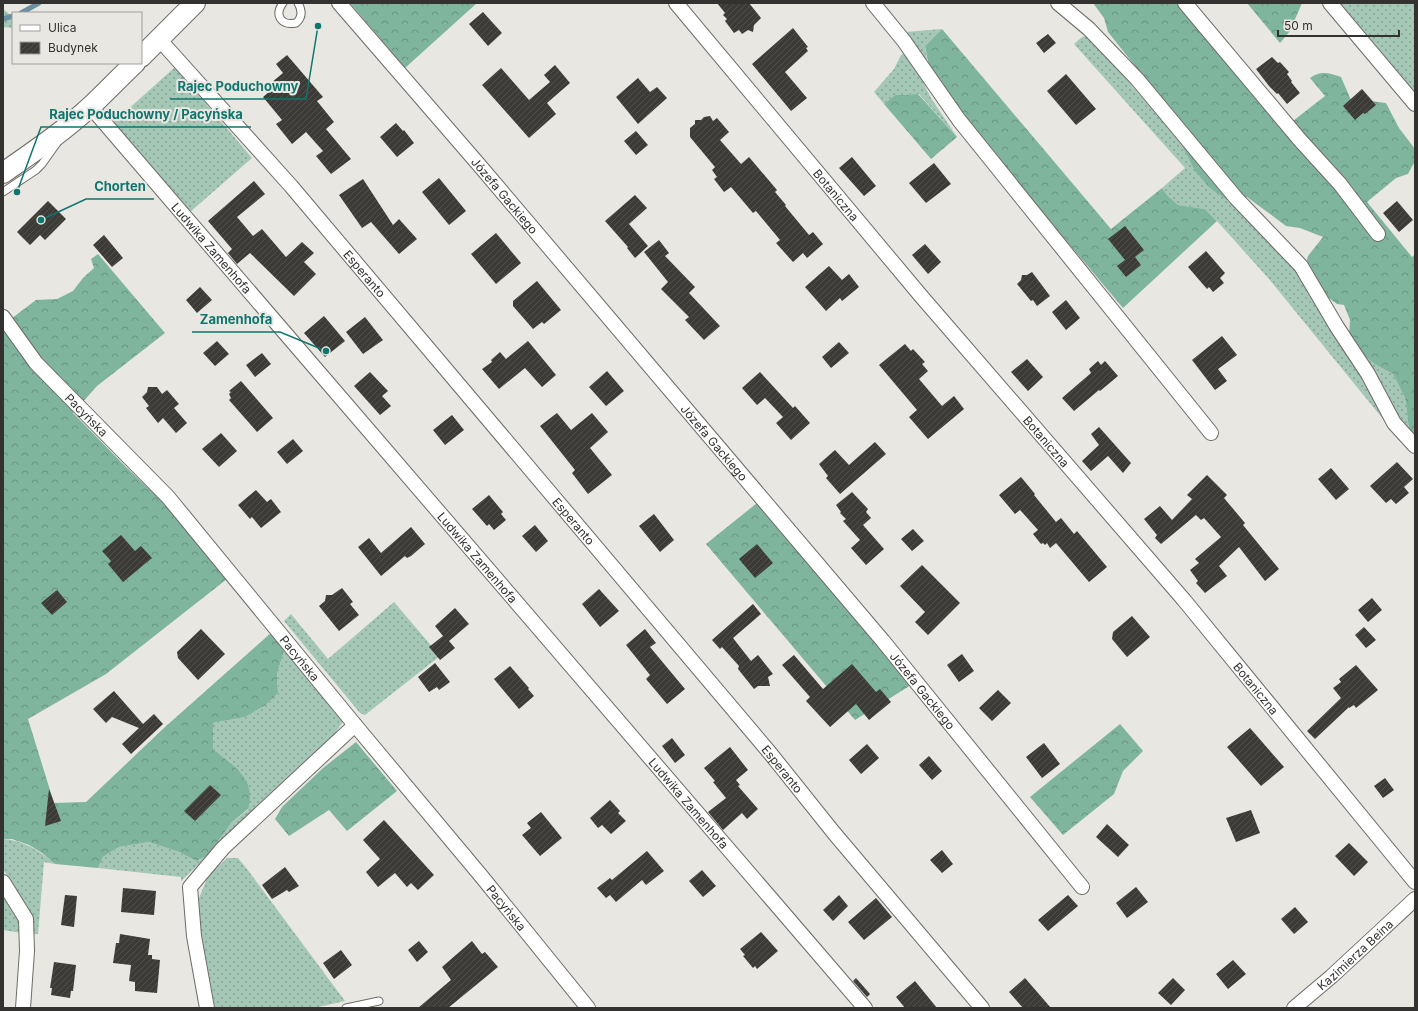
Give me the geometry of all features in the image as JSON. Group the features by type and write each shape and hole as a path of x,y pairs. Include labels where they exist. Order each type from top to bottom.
{"main road":[{"path":"142,56 195,3"},
{"path":"3,173 72,122 134,64"}],"street":[{"name":"Józefa Gackiego","path":"339,3 475,160 883,641 1082,888"},
{"name":"Botaniczna","path":"676,3 921,296 1184,600 1415,882"},
{"path":"873,3 904,41 959,120 1211,433"},
{"path":"1058,3 1089,30 1137,79 1236,198 1301,266 1337,327 1368,374 1394,423 1415,446"},
{"path":"1185,3 1300,140 1340,184 1378,234"},
{"path":"1330,3 1415,104"},
{"name":"Esperanto","path":"158,39 296,192 770,752 834,833 982,1008"},
{"name":"Ludwika Zamenhofa","path":"90,106 864,1008"},
{"name":"Pacyńska","path":"3,317 36,363 168,498 487,883 588,1008"},
{"path":"207,1008 194,936 190,887 223,848 355,725"},
{"path":"3,882 26,919 27,951 23,1008"},
{"name":"Kazimierza Beina","path":"1294,1008 1332,976 1415,899"}],"lane":[{"path":"283,3 279,10 279,16 284,22 290,24 296,23 301,16 301,9 298,3"},
{"path":"3,192 39,167 72,122"},
{"path":"346,1008 379,1001"}],"green space":[{"path":"350,3 477,3 405,68"},
{"path":"1093,3 1177,3 1280,125 1293,121 1325,96 1310,78 1321,73 1329,73 1341,77 1351,100 1386,103 1399,128 1415,149 1415,161 1408,174 1396,178 1367,202 1412,257 1415,254 1415,436 1409,429 1405,398 1393,374 1376,365 1362,354 1349,336 1350,320 1344,305 1337,304 1322,293 1306,263 1308,256 1323,237 1300,228 1286,226 1247,197 1227,200 1209,187 1195,171 1155,91 1108,32 1104,18"},
{"path":"1247,3 1302,3 1290,31 1280,43"},
{"path":"1336,3 1415,3 1415,97"},
{"path":"3,9 12,16 12,28 3,27"},
{"path":"942,29 925,46 928,66 905,32"},
{"path":"942,29 1111,229 1162,188 1178,205 1205,209 1217,221 1123,308 982,141 929,66 925,46"},
{"path":"1087,36 1152,109 1175,130 1185,148 1234,199 1297,272 1337,335 1381,410 1383,419 1269,279 1217,221 1205,209 1178,205 1167,195 1162,188 1185,168 1074,44 1082,37"},
{"path":"906,53 916,68 931,98 957,137 919,94 895,95 884,104 874,92 894,69 901,55"},
{"path":"175,67 252,158 190,212 114,122"},
{"path":"918,94 957,137 931,159 884,104 895,95"},
{"path":"98,254 165,333 97,386 73,413 162,501 227,579 106,674 28,719 54,803 86,802 165,727 272,632 284,651 277,674 278,693 266,705 245,717 213,723 213,749 238,770 247,782 250,797 248,809 232,822 208,855 197,861 179,852 149,842 119,847 103,857 98,868 55,864 42,853 29,845 12,839 3,839 3,325 36,300 57,299 73,291 83,278 94,268 91,259"},
{"path":"1362,354 1376,365 1393,374 1405,398 1409,429 1399,420"},
{"path":"757,503 911,685 855,720 706,544"},
{"path":"394,602 440,656 365,715 360,713 284,621 291,614 328,659"},
{"path":"284,651 344,720 330,741 181,881 181,877 98,868 103,857 119,847 149,842 179,852 198,861 208,855 232,822 248,810 230,762 213,749 213,723 245,717 266,705 278,693 277,674"},
{"path":"1120,724 1143,751 1123,771 1114,794 1063,835 1030,797"},
{"path":"356,742 397,791 347,831 329,810 289,836 275,819 282,807 323,768"},
{"path":"3,839 31,847 55,864 44,862 38,934 33,934 31,920 3,869"},
{"path":"227,858 238,858 345,1001 314,1008 215,1008 197,903 208,876"},
{"path":"3,892 20,919 22,933 3,930"}],"building":[{"path":"717,3 749,3 761,18 754,25 753,32 748,30 742,34 739,30 734,33 725,21 727,19 723,15 725,13"},
{"path":"483,12 502,33 488,46 469,24"},
{"path":"793,28 808,47 806,48 808,51 785,72 807,98 791,111 752,64"},
{"path":"1048,34 1056,43 1044,53 1036,43"},
{"path":"287,55 323,97 317,101 334,122 326,129 351,159 331,174 316,156 323,151 306,132 292,144 276,124 282,120 263,97 270,91 266,87 283,73 276,64"},
{"path":"1272,57 1278,63 1280,62 1289,72 1287,74 1292,81 1291,82 1300,93 1287,104 1278,93 1277,94 1269,86 1256,69"},
{"path":"555,65 570,83 547,103 556,114 529,138 482,85 501,68 529,100 550,82 544,75"},
{"path":"1066,74 1096,109 1076,125 1047,91"},
{"path":"638,78 650,92 657,87 667,98 638,124 616,97"},
{"path":"1362,89 1376,105 1355,120 1343,106"},
{"path":"710,116 713,121 717,118 729,132 720,140 741,164 749,157 777,190 775,192 809,235 813,232 823,244 807,258 803,253 793,262 776,243 780,240 756,211 753,213 731,187 724,192 714,179 717,177 712,170 715,167 690,137 690,128 695,124 695,120 701,120 704,117"},
{"path":"396,123 403,131 404,130 414,143 397,157 380,137"},
{"path":"636,131 648,145 636,155 624,141"},
{"path":"852,157 876,186 864,196 839,168"},
{"path":"934,163 951,184 926,203 909,183"},
{"path":"439,178 466,211 449,225 422,192"},
{"path":"363,179 393,225 399,219 417,239 399,254 371,222 362,228 339,195"},
{"path":"254,181 265,194 237,217 253,236 262,229 286,257 302,242 314,253 304,262 316,274 294,296 250,253 237,264 228,253 232,249 208,221"},
{"path":"635,195 647,208 629,224 648,246 635,258 627,248 628,247 605,221"},
{"path":"48,201 66,219 45,240 40,235 30,245 17,232"},
{"path":"1397,201 1413,220 1399,232 1383,213"},
{"path":"1125,226 1144,250 1135,257 1141,265 1126,277 1117,266 1125,260 1108,239"},
{"path":"496,233 521,263 496,284 471,254"},
{"path":"104,235 123,258 112,267 93,245"},
{"path":"659,240 669,253 665,256 695,287 689,293 720,326 704,340 685,320 689,317 661,289 668,282 644,252"},
{"path":"925,244 941,262 928,274 912,255"},
{"path":"1206,251 1225,273 1220,278 1224,283 1213,292 1209,287 1207,289 1188,267"},
{"path":"829,266 842,280 849,274 859,287 842,301 840,298 826,311 805,287"},
{"path":"1032,272 1050,296 1037,306 1017,284 1021,280 1022,275 1027,275"},
{"path":"537,281 561,310 544,324 542,322 533,329 513,306 513,301"},
{"path":"200,287 212,300 197,313 186,300"},
{"path":"1066,300 1080,318 1066,330 1052,312"},
{"path":"324,316 345,341 325,357 304,333"},
{"path":"365,317 383,340 363,354 346,332"},
{"path":"1222,336 1237,355 1218,369 1227,381 1215,390 1192,360"},
{"path":"217,341 229,354 215,366 203,353"},
{"path":"528,341 556,375 542,387 525,368 499,389 482,369 492,362 491,360 500,352 506,359"},
{"path":"839,342 849,353 831,368 822,357"},
{"path":"905,344 911,351 913,349 925,362 922,364 928,371 919,379 942,406 954,396 964,409 928,439 909,417 917,410 879,365"},
{"path":"262,353 271,364 255,377 246,365"},
{"path":"1027,359 1043,377 1028,391 1011,372"},
{"path":"1098,361 1101,365 1105,361 1118,376 1074,411 1062,398 1091,373 1089,369"},
{"path":"607,371 624,391 606,406 589,387"},
{"path":"370,372 388,391 382,396 391,406 380,415 354,386"},
{"path":"760,372 793,408 795,406 810,423 791,440 776,423 783,417 765,398 757,405 742,388"},
{"path":"241,381 273,418 257,432 229,400 231,398 229,394 231,392 229,391"},
{"path":"148,387 157,387 162,394 167,390 179,404 174,408 187,423 176,433 163,418 158,423 146,408 149,406 142,397 147,392"},
{"path":"557,413 571,430 592,413 608,432 590,448 612,475 588,494 572,473 575,470 540,426"},
{"path":"452,415 464,430 445,445 433,430"},
{"path":"1099,427 1131,463 1123,473 1108,456 1091,471 1082,461 1099,445 1091,434"},
{"path":"221,433 237,451 219,467 202,449"},
{"path":"293,439 303,451 287,464 277,452"},
{"path":"875,442 886,454 840,494 826,478 828,476 819,464 835,450 849,465"},
{"path":"1397,462 1413,479 1404,487 1409,493 1396,504 1391,499 1386,503 1370,486"},
{"path":"1331,468 1349,489 1336,500 1318,479"},
{"path":"1207,475 1227,495 1224,498 1245,523 1243,525 1279,569 1265,581 1239,547 1219,566 1227,576 1205,593 1196,583 1198,581 1190,570 1199,563 1195,559 1221,537 1204,518 1201,520 1196,515 1161,544 1155,538 1157,535 1144,519 1160,506 1172,520 1192,499 1187,495"},
{"path":"1021,477 1056,522 1061,518 1074,534 1077,531 1107,567 1089,582 1056,543 1050,548 1047,543 1045,545 1043,543 1041,544 1033,534 1038,530 1020,510 1015,514 999,495"},
{"path":"256,490 267,502 271,499 281,512 261,528 252,517 250,519 238,505"},
{"path":"852,492 868,509 866,512 871,518 863,525 884,549 866,565 851,548 860,540 843,521 846,519 840,513 841,512 836,505"},
{"path":"489,495 503,512 501,514 506,520 494,530 489,524 487,526 472,509"},
{"path":"654,514 674,540 660,552 639,526"},
{"path":"535,525 548,541 536,552 522,536"},
{"path":"411,527 425,544 411,556 407,558 405,556 381,576 358,547 369,538 381,553"},
{"path":"913,529 924,541 912,551 901,539"},
{"path":"121,535 135,551 141,546 152,558 123,582 108,564 111,561 102,551"},
{"path":"757,544 773,563 755,578 739,559"},
{"path":"922,565 960,603 928,635 915,622 925,612 900,586"},
{"path":"342,588 353,602 350,604 359,615 339,631 319,606 325,601 326,595 332,595"},
{"path":"599,589 619,611 600,627 582,604"},
{"path":"57,590 67,602 52,615 41,603"},
{"path":"1372,598 1382,610 1368,622 1358,610"},
{"path":"753,604 761,614 733,638 751,661 758,655 773,674 768,677 770,686 758,686 754,689 738,669 739,666 722,647 720,649 712,640"},
{"path":"455,608 469,624 449,641 455,648 440,660 429,647 443,636 435,626"},
{"path":"1132,616 1150,637 1127,657 1112,639 1113,632"},
{"path":"1364,627 1376,640 1366,648 1355,635"},
{"path":"201,629 225,654 198,680 178,658 177,652"},
{"path":"645,629 656,643 650,647 685,689 667,704 646,679 650,675 626,645"},
{"path":"962,654 974,671 959,682 947,665"},
{"path":"794,655 823,689 852,664 876,692 880,689 891,702 869,720 856,704 830,727 806,701 810,697 782,665"},
{"path":"435,663 450,682 439,690 437,687 429,692 418,677"},
{"path":"1356,665 1378,690 1356,708 1354,705 1349,707 1315,739 1307,731 1341,698 1333,688 1341,682 1339,679"},
{"path":"510,666 534,696 519,709 494,679"},
{"path":"998,690 1011,703 992,721 979,708"},
{"path":"114,691 143,724 154,714 163,724 131,754 122,744 139,728 112,717 106,723 93,709"},
{"path":"1250,728 1284,767 1261,786 1227,747"},
{"path":"672,738 685,755 675,763 662,746"},
{"path":"1044,743 1060,764 1042,778 1026,757"},
{"path":"867,744 879,758 861,774 849,760"},
{"path":"730,747 748,770 736,780 740,785 738,786 758,809 747,819 742,813 723,830 708,812 726,798 704,768"},
{"path":"929,756 942,771 932,780 919,765"},
{"path":"1385,778 1394,790 1383,798 1374,786"},
{"path":"210,785 221,795 195,821 184,811"},
{"path":"49,789 61,821 45,826"},
{"path":"610,800 620,811 618,813 626,821 611,834 602,825 598,828 590,818"},
{"path":"1251,810 1260,833 1236,842 1226,818"},
{"path":"541,812 562,838 540,856 522,835 531,828 527,823"},
{"path":"384,820 434,875 418,890 411,883 407,887 395,873 378,887 366,872 380,859 363,840"},
{"path":"1107,824 1129,845 1118,857 1096,837"},
{"path":"1349,843 1368,862 1354,876 1335,856"},
{"path":"942,850 953,864 942,873 930,860"},
{"path":"647,851 664,871 646,885 642,880 616,902 610,895 606,898 597,888 610,878 612,880"},
{"path":"285,867 299,886 289,892 287,890 272,899 262,885"},
{"path":"702,870 716,886 703,897 689,881"},
{"path":"1136,887 1148,902 1127,918 1116,903"},
{"path":"123,888 156,891 154,915 121,912"},
{"path":"65,895 77,896 74,927 61,925"},
{"path":"839,895 848,906 833,921 823,910"},
{"path":"1068,895 1078,906 1048,931 1038,920"},
{"path":"876,898 892,917 864,940 848,922"},
{"path":"1295,907 1308,922 1294,934 1281,919"},
{"path":"761,932 778,951 757,969 755,966 753,968 743,956 745,955 740,949"},
{"path":"120,934 150,939 148,955 152,955 152,959 160,960 157,993 135,991 135,982 129,981 131,965 113,963 116,943 119,943"},
{"path":"419,941 428,952 417,962 408,950"},
{"path":"472,941 482,954 485,952 498,967 448,1008 418,1008 451,980 442,967"},
{"path":"341,950 352,965 334,979 323,963"},
{"path":"1233,960 1246,974 1228,989 1216,974"},
{"path":"54,962 76,965 73,991 71,991 70,998 51,995 52,988 50,988"},
{"path":"856,978 870,994 867,997 853,981"},
{"path":"1025,978 1051,1008 1023,1008 1009,992"},
{"path":"1173,978 1185,990 1171,1005 1158,993"},
{"path":"915,981 937,1008 905,1008 896,997"}],"waterway":[{"path":"23,12 39,3"},
{"path":"3,19 12,16"}],"place":[{"name":"Rajec Poduchowny","path":"318,26"},
{"name":"Rajec Poduchowny / Pacyńska","path":"17,192"},
{"name":"Chorten","path":"41,220"},
{"name":"Zamenhofa","path":"326,351"}]}
